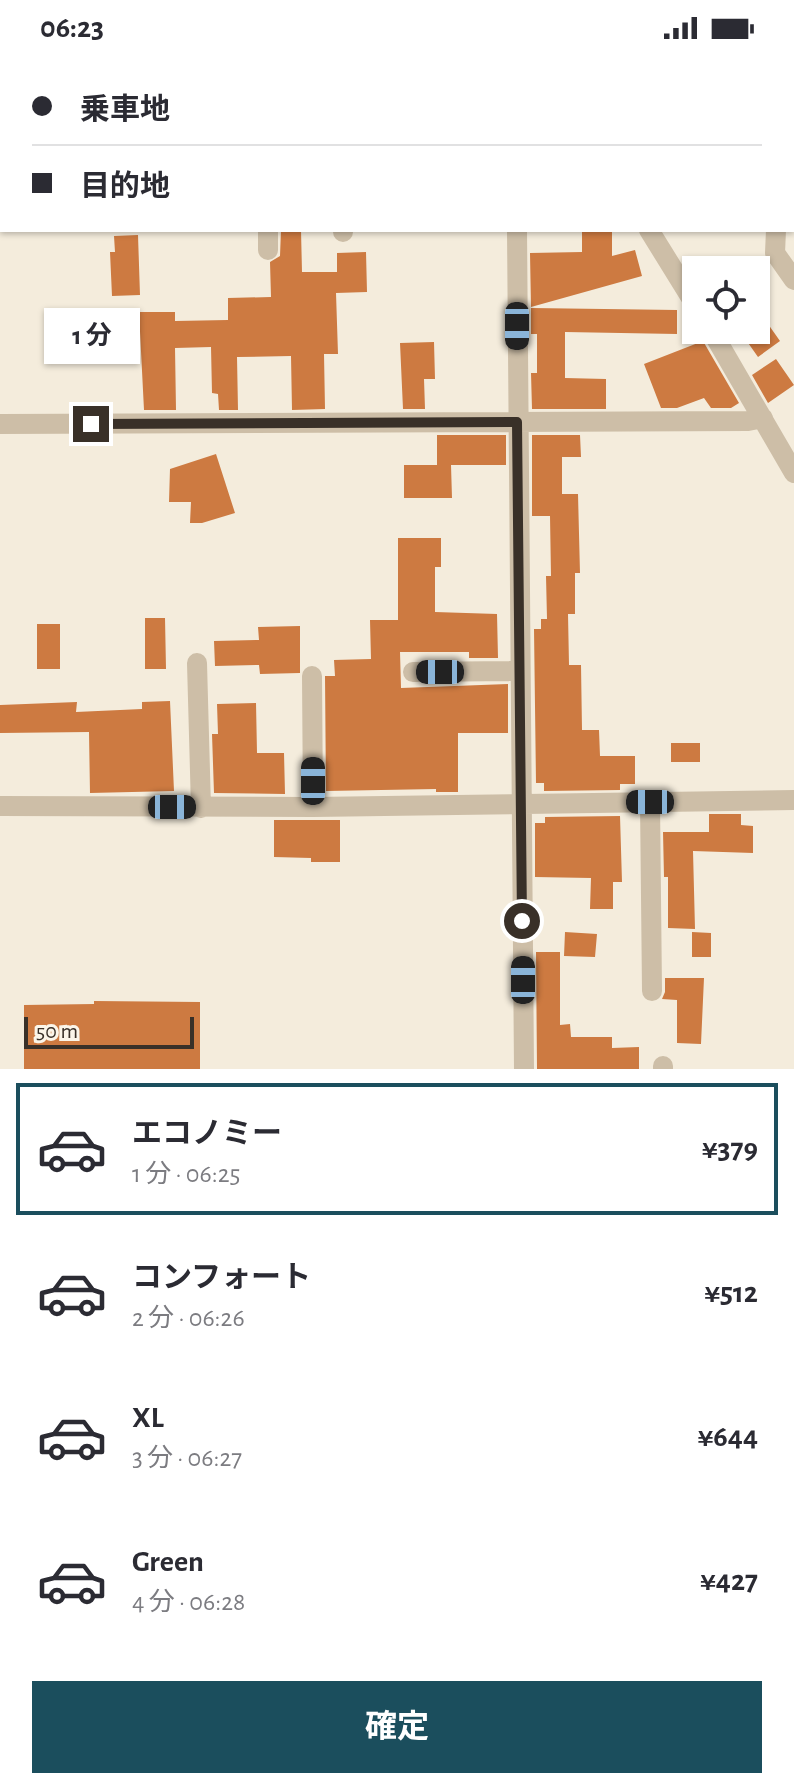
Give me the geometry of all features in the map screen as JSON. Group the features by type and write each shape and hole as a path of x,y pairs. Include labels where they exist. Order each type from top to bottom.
{"street":[{"path":"517,232 524,1069"},
{"path":"650,232 682,283"},
{"path":"776,232 775,253 794,280"},
{"path":"719,344 794,473"},
{"path":"0,424 748,421 763,418"},
{"path":"197,663 201,808"},
{"path":"413,672 520,671"},
{"path":"312,676 313,807"},
{"path":"0,806 201,808 794,800"},
{"path":"650,802 652,991"}],"building":[{"path":"281,232 301,232 302,272 337,272 337,253 366,252 367,292 336,293 338,354 324,354 325,409 292,410 291,356 237,357 238,410 219,410 218,394 212,393 211,347 175,348 176,410 144,410 139,312 175,312 175,321 228,320 228,298 271,297 270,262 280,256"},
{"path":"582,232 612,232 612,256 635,250 642,276 531,307 530,253 582,252"},
{"path":"138,235 140,295 112,296 110,252 115,252 114,236"},
{"path":"531,308 677,310 677,334 565,332 565,378 606,379 606,409 532,409 531,373 537,373 537,334 531,334"},
{"path":"770,327 780,341 758,357 749,344 770,344"},
{"path":"434,342 435,379 424,379 425,409 403,409 400,343"},
{"path":"695,344 705,344 739,403 731,408 711,408 704,398 677,408 661,408 644,364"},
{"path":"776,359 794,385 768,403 752,375"},
{"path":"437,435 506,435 506,465 451,465 452,498 404,498 404,465 437,465"},
{"path":"532,435 580,435 581,457 562,457 562,494 578,494 580,573 575,573 575,614 568,614 569,665 581,665 582,730 599,730 600,756 635,756 635,784 620,784 620,790 544,791 544,783 536,783 534,629 541,629 541,619 547,619 546,576 551,576 550,516 532,516"},
{"path":"216,454 235,513 202,523 190,523 191,502 169,502 170,469"},
{"path":"398,538 441,538 441,567 435,567 435,612 497,614 498,658 469,658 469,652 400,652 401,688 508,684 508,733 458,733 458,792 436,792 436,789 326,791 325,676 335,676 334,660 371,659 370,620 398,620"},
{"path":"145,618 165,618 166,669 145,669"},
{"path":"37,624 60,624 60,669 37,669"},
{"path":"300,626 300,673 260,674 259,665 215,666 214,641 259,640 258,627"},
{"path":"170,701 174,791 90,793 89,732 0,733 0,705 77,702 76,712 142,709 142,702"},
{"path":"256,703 257,753 284,753 285,794 214,793 212,734 218,734 217,704"},
{"path":"671,743 700,743 700,762 671,762"},
{"path":"709,814 741,814 741,825 753,826 753,853 693,851 695,929 668,928 668,877 664,877 663,832 709,832"},
{"path":"620,816 622,882 613,882 613,909 590,909 591,878 535,877 535,823 545,823 545,817"},
{"path":"274,820 340,820 340,862 274,857"},
{"path":"565,932 597,934 595,957 564,956"},
{"path":"692,932 711,933 711,957 692,957"},
{"path":"536,952 560,952 560,1025 570,1024 571,1037 612,1037 612,1048 639,1047 639,1069 537,1069"},
{"path":"665,978 704,978 701,1044 677,1043 677,1000 662,999"},
{"path":"94,1001 200,1002 200,1069 24,1069 24,1005 94,1004"}],"route":[{"path":"91,424 517,422 522,921"}]}
